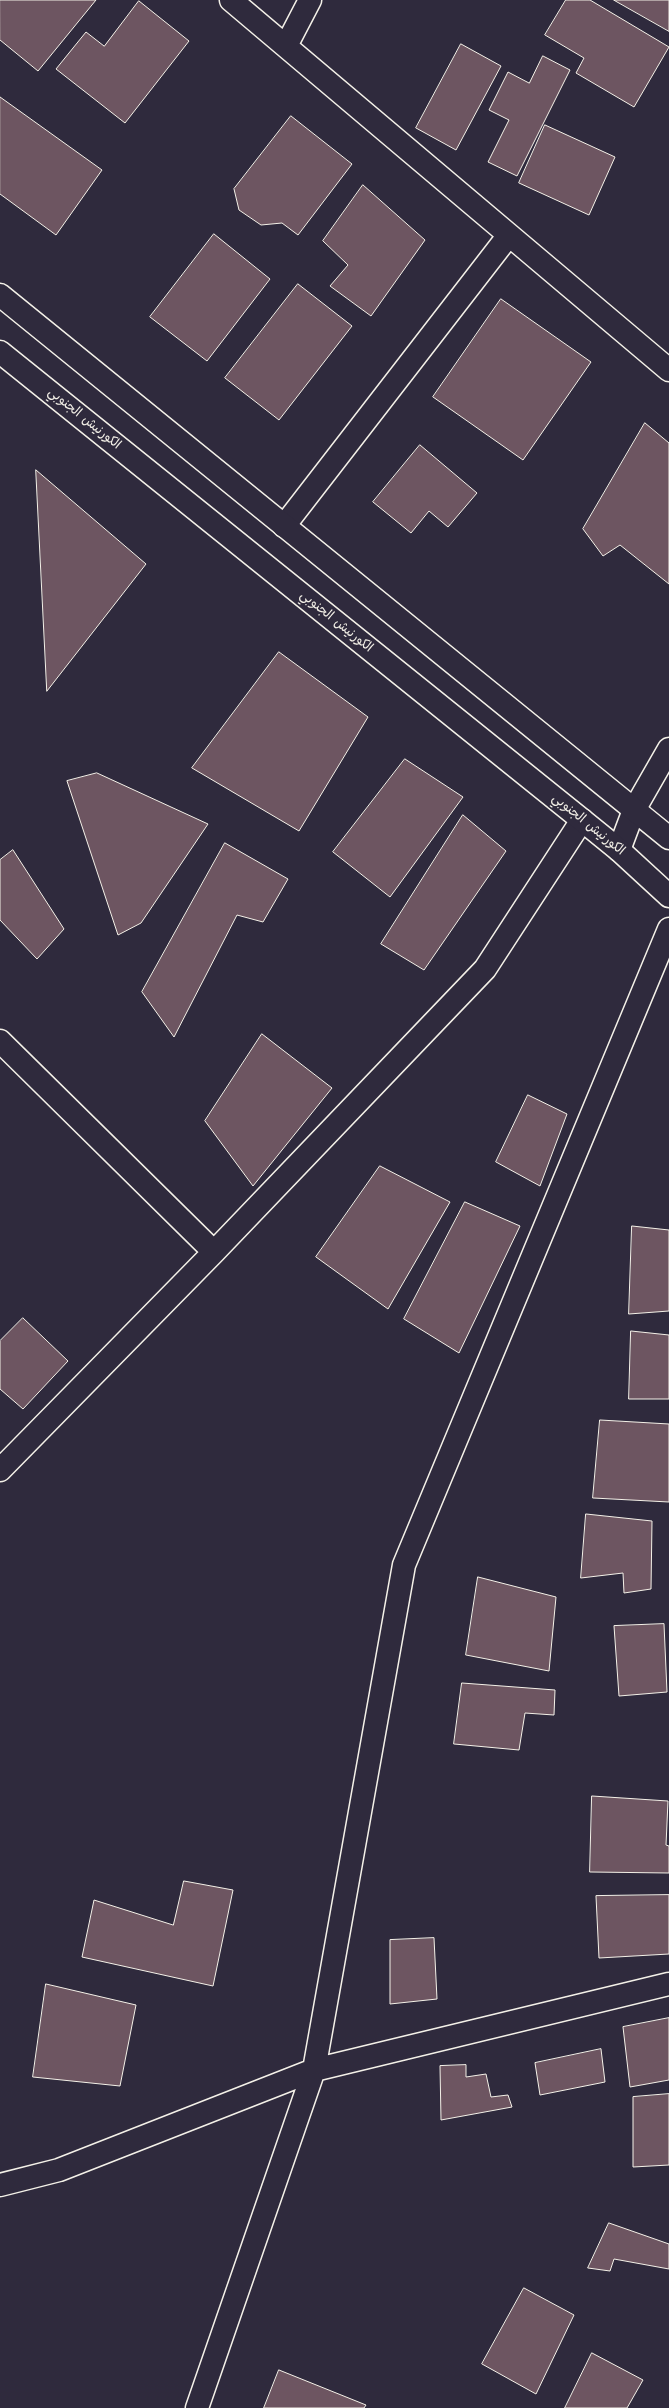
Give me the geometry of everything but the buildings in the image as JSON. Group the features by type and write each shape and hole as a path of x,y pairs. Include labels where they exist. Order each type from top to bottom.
{"street":[{"path":"231,0 669,370"},
{"path":"286,46 310,0"},
{"path":"284,526 509,235"},
{"path":"0,295 669,838"},
{"name":"الكورنيش الجنوبي","path":"0,352 619,850 669,896"},
{"path":"619,850 634,810 669,749"},
{"path":"0,1470 214,1252 485,969 582,820"},
{"path":"197,2408 314,2070 404,1565 669,929"},
{"path":"0,1042 214,1252"},
{"path":"0,2185 58,2170 314,2070 669,1984"}]}
